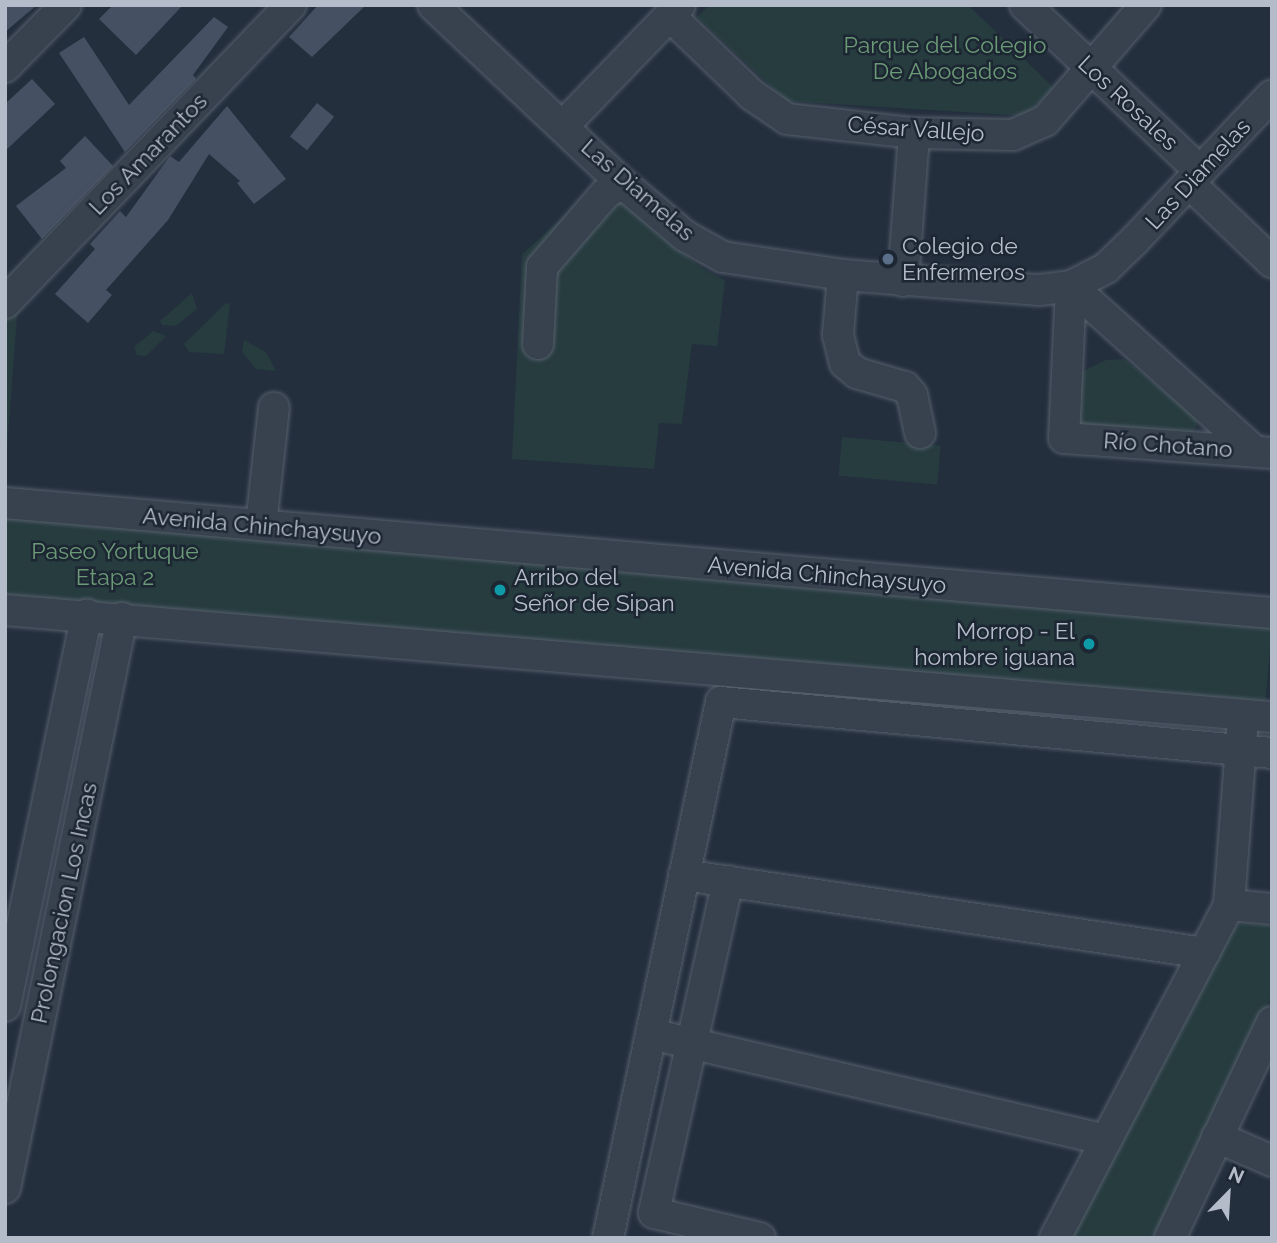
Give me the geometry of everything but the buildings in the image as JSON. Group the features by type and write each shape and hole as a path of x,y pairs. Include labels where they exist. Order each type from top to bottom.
{"street":[{"path":"5,67 66,5"},
{"name":"Los Amarantos","path":"5,303 290,5"},
{"name":"Los Rosales","path":"1025,5 1091,68 1272,262"},
{"name":"César Vallejo","path":"675,11 752,95 787,119 914,133 1013,135 1045,121 1146,5"},
{"name":"Las Diamelas","path":"446,9 622,183 685,236 723,257 843,275 1039,290 1071,286 1105,268 1272,95"},
{"path":"564,125 675,11"},
{"path":"904,281 914,133"},
{"path":"538,344 542,267 606,194 622,183"},
{"path":"843,275 838,335 845,363 857,373 905,387 912,395 920,433"},
{"path":"1071,286 1267,452"},
{"name":"Río Chotano","path":"1071,286 1064,438 1267,452"},
{"path":"261,525 274,408"},
{"name":"Avenida Chinchaysuyo","path":"5,503 1272,613"},
{"path":"5,610 1257,716 1240,750 1229,905 1055,1238"},
{"name":"Prolongacion Los Incas","path":"5,1006 86,615"},
{"name":"Prolongacion Los Incas","path":"5,1188 122,618"},
{"path":"608,1238 721,702 1272,753"},
{"path":"684,875 1204,953"},
{"path":"728,881 654,1213 760,1238"},
{"path":"1229,905 1272,909"},
{"path":"1170,1238 1272,1022"},
{"path":"651,1034 1106,1140"},
{"path":"1217,1137 1272,1161"}],"green space":[{"name":"Parque del Colegio De Abogados","path":"709,5 968,5 1054,88 1025,116 786,101 697,17"},
{"path":"604,181 656,233 703,269 725,280 717,346 692,344 682,424 659,423 654,469 512,459 522,254"},
{"path":"192,293 197,309 176,326 162,325 160,321"},
{"path":"18,303 5,475 5,316"},
{"path":"226,303 230,304 224,354 189,352 184,344"},
{"path":"153,331 166,336 146,356 137,355 134,347"},
{"path":"244,340 266,352 276,371 256,369 242,352"},
{"path":"1124,359 1196,417 1197,426 1187,438 1075,427 1079,373 1106,360"},
{"path":"842,437 941,446 937,484 839,476"},
{"name":"Paseo Yortuque Etapa 2","path":"5,514 1272,625 1265,705 5,594"},
{"path":"1243,923 1272,926 1272,996 1154,1238 1058,1238 1227,932"}],"place":[{"name":"Colegio de Enfermeros","path":"888,259"},
{"name":"Arribo del Señor de Sipan","path":"500,590"},
{"name":"Morrop - El hombre iguana","path":"1089,644"}]}
